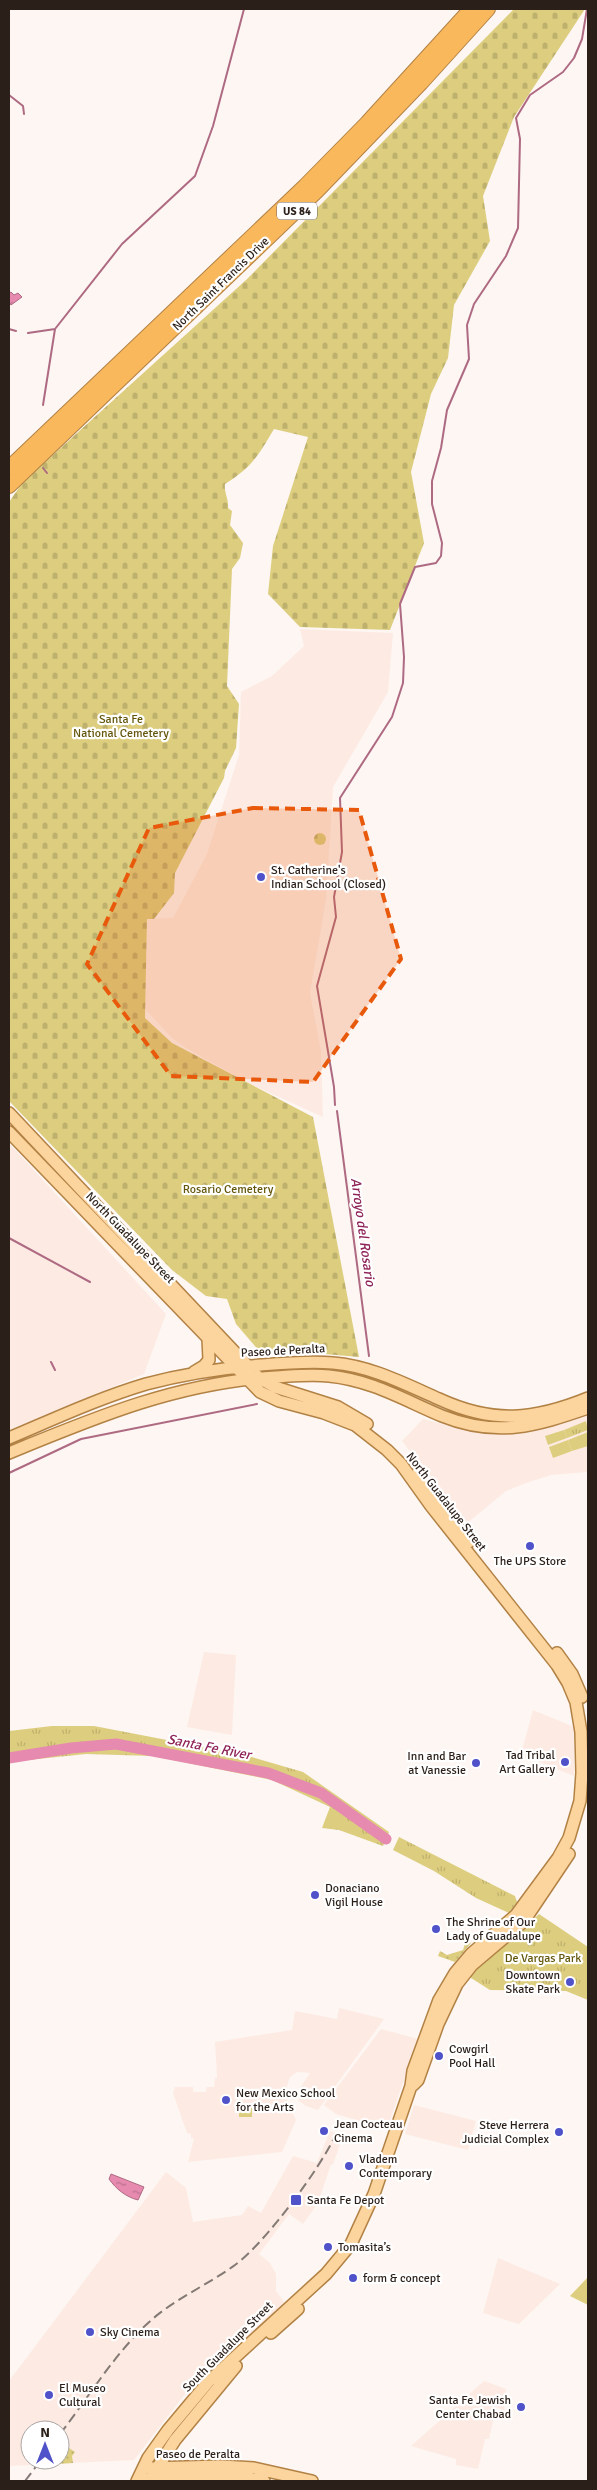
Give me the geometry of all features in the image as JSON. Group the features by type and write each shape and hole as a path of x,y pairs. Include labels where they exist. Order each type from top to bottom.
{"highway":[{"name":"North Saint Francis Drive","path":"9,468 298,192 367,122 471,9"},
{"name":"North Saint Francis Drive","path":"9,486 298,210 400,105 488,9"}],"main road":[{"name":"North Guadalupe Street","path":"9,1113 260,1378 275,1387 338,1407 369,1425 391,1444 567,1665 576,1682 588,1726"},
{"name":"North Guadalupe Street","path":"9,1132 260,1392 279,1401 324,1413 355,1425 401,1464 436,1512 557,1664 576,1702 581,1732 583,1764 580,1801 564,1847 523,1914"},
{"path":"185,1375 201,1369 207,1364 210,1352 208,1339"},
{"path":"235,1350 256,1357 303,1362"},
{"name":"Paseo de Peralta","path":"9,1438 127,1390 185,1375 235,1367 303,1362 334,1363 365,1369 408,1384 452,1405 498,1416 540,1415 588,1398"},
{"name":"Paseo de Peralta","path":"9,1453 98,1416 162,1395 246,1379 307,1375 352,1379 392,1392 442,1416 489,1427 535,1426 588,1408"},
{"path":"523,1914 570,1851 584,1815 588,1792"},
{"name":"South Guadalupe Street","path":"143,2480 143,2468 168,2430 210,2381 326,2274 351,2244 374,2194 411,2086 412,2071 439,2000 455,1973 471,1954 523,1914"},
{"name":"South Guadalupe Street","path":"411,2086 418,2080 442,2016 457,1984 472,1965 523,1914"},
{"path":"442,2016 445,1997 457,1978 455,1973"},
{"path":"424,2064 421,2061 430,2036 430,2025"},
{"name":"South Guadalupe Street","path":"143,2480 156,2468 175,2440 227,2375 266,2337 328,2282 351,2252 351,2244"},
{"path":"328,2282 328,2278 338,2266 342,2254"},
{"name":"Paseo de Peralta","path":"143,2468 221,2466 254,2468 312,2481"},
{"name":"Paseo de Peralta","path":"143,2480 233,2476 264,2481"}],"highlighted area":[{"path":"253,808 359,810 401,959 313,1082 171,1076 87,964 149,828"}],"shaded area":[{"name":"St. Catherine's Indian School (Closed)","path":"300,629 393,633 388,692 333,787 326,899 310,993 321,1051 323,1117 248,1083 186,1048 172,1038 145,1009 147,919 173,918 207,854 239,755 241,692 272,676 304,646"},
{"path":"9,1143 166,1314 144,1374 9,1430"},
{"path":"588,1414 588,1472 551,1475 506,1491 466,1524 402,1441 423,1419 461,1429 504,1434 547,1428"},
{"path":"204,1652 236,1655 232,1735 187,1727"},
{"path":"533,1710 574,1727 574,1776 521,1754"},
{"path":"339,2008 384,2019 318,2110 306,2106 299,2101 298,2091 310,2073 297,2072 290,2077 287,2086 287,2103 296,2120 282,2152 188,2162 194,2139 191,2138 191,2134 187,2133 173,2093 175,2087 193,2087 193,2092 206,2092 207,2087 214,2087 215,2078 217,2078 215,2042 292,2030 295,2011 337,2019"},
{"path":"381,2029 418,2039 387,2129 336,2114 324,2105"},
{"path":"414,2105 476,2121 468,2150 405,2134"},
{"path":"330,2131 343,2135 318,2203 303,2224 289,2214 259,2254 270,2263 276,2274 276,2291 285,2303 189,2389 134,2460 70,2463 70,2420 20,2420 20,2465 9,2466 9,2381 166,2172 186,2188 193,2222 242,2215 248,2206 261,2213 293,2156 317,2163"},
{"path":"498,2258 560,2284 519,2324 483,2313"},
{"path":"484,2381 506,2389 504,2410 496,2407 489,2439 485,2439 478,2469 456,2465 456,2459 411,2446"}],"green space":[{"name":"Santa Fe National Cemetery","path":"514,9 585,9 514,117 483,196 490,241 454,305 448,358 431,394 411,472 424,543 390,630 300,627 268,594 273,546 308,437 274,429 254,460 242,472 225,484 228,508 232,511 230,525 243,543 240,558 232,569 227,686 239,704 236,748 225,771 224,778 175,873 174,893 154,919 147,919 145,1018 172,1043 313,1117 359,1357 313,1353 261,1353 236,1324 227,1299 206,1296 172,1270 9,1101 9,502 23,482 246,280"},
{"path":"320,833 326,839 320,845 314,839"},
{"path":"586,1421 588,1430 567,1438 564,1430"},
{"path":"564,1430 567,1438 548,1445 545,1436"},
{"path":"588,1432 588,1446 572,1451 568,1440"},
{"path":"568,1440 572,1451 553,1458 549,1447"},
{"path":"52,1726 94,1726 245,1755 303,1772 389,1832 383,1846 339,1830 322,1828 330,1807 272,1780 153,1756 86,1754 9,1762 9,1731"},
{"path":"399,1837 515,1896 517,1902 509,1913 476,1898 434,1871 393,1850"},
{"name":"De Vargas Park","path":"539,1914 588,1947 588,2000 566,1991 490,1990 469,1975 490,1952 516,1936"},
{"path":"466,1940 471,1943 455,1962 438,1956 440,1951 447,1955 463,1950"},
{"path":"239,2104 252,2107 252,2117 239,2117"},
{"path":"588,2277 588,2305 570,2296"},
{"path":"70,2449 75,2452 72,2456 73,2463 70,2463"}],"water":[{"path":"11,292 14,295 18,293 22,297 11,305 9,293"},
{"path":"111,2174 144,2187 138,2200 125,2195 118,2189 109,2179"}],"waterway":[{"path":"43,405 55,329 122,244 195,176 213,126 244,9"},
{"name":"Arroyo del Rosario","path":"335,1105 334,1087 317,986 336,917 334,897 342,852 340,798 392,717 403,683 404,657 400,604 415,567 436,563 441,556 442,543 432,504 432,481 441,448 447,410 469,359 467,325 474,304 506,256 518,228 520,139 516,118 530,95 563,72 574,58 582,39 587,9"},
{"path":"9,95 23,106 24,114"},
{"path":"9,329 16,331"},
{"path":"28,333 55,329"},
{"path":"43,468 47,473"},
{"name":"Arroyo del Rosario","path":"337,1111 369,1356"},
{"path":"9,1238 90,1282"},
{"path":"51,1362 55,1370"},
{"path":"9,1473 81,1439 257,1404"},
{"name":"Santa Fe River","path":"9,1758 71,1748 116,1744 268,1773 321,1793 386,1839"}],"railway":[{"path":"70,2420 112,2363 147,2324 178,2300 235,2265 261,2240 305,2185 336,2134"},
{"path":"25,2481 33,2470"}],"place":[{"name":"St. Catherine's Indian School (Closed)","path":"261,877"},
{"name":"The UPS Store","path":"530,1546"},
{"name":"Tad Tribal Art Gallery","path":"565,1762"},
{"name":"Inn and Bar at Vanessie","path":"476,1763"},
{"name":"Donaciano Vigil House","path":"315,1895"},
{"name":"The Shrine of Our Lady of Guadalupe","path":"436,1929"},
{"name":"Downtown Skate Park","path":"570,1982"},
{"name":"Cowgirl Pool Hall","path":"439,2056"},
{"name":"New Mexico School for the Arts","path":"226,2100"},
{"name":"Jean Cocteau Cinema","path":"324,2131"},
{"name":"Steve Herrera Judicial Complex","path":"559,2132"},
{"name":"Vladem Contemporary","path":"349,2166"},
{"name":"Santa Fe Depot","path":"296,2200"},
{"name":"Tomasita’s","path":"328,2247"},
{"name":"form & concept","path":"353,2278"},
{"name":"Sky Cinema","path":"90,2332"},
{"name":"El Museo Cultural","path":"49,2395"},
{"name":"Santa Fe Jewish Center Chabad","path":"521,2407"}],"park label":[{"name":"Rosario Cemetery","path":"228,1189"}]}
